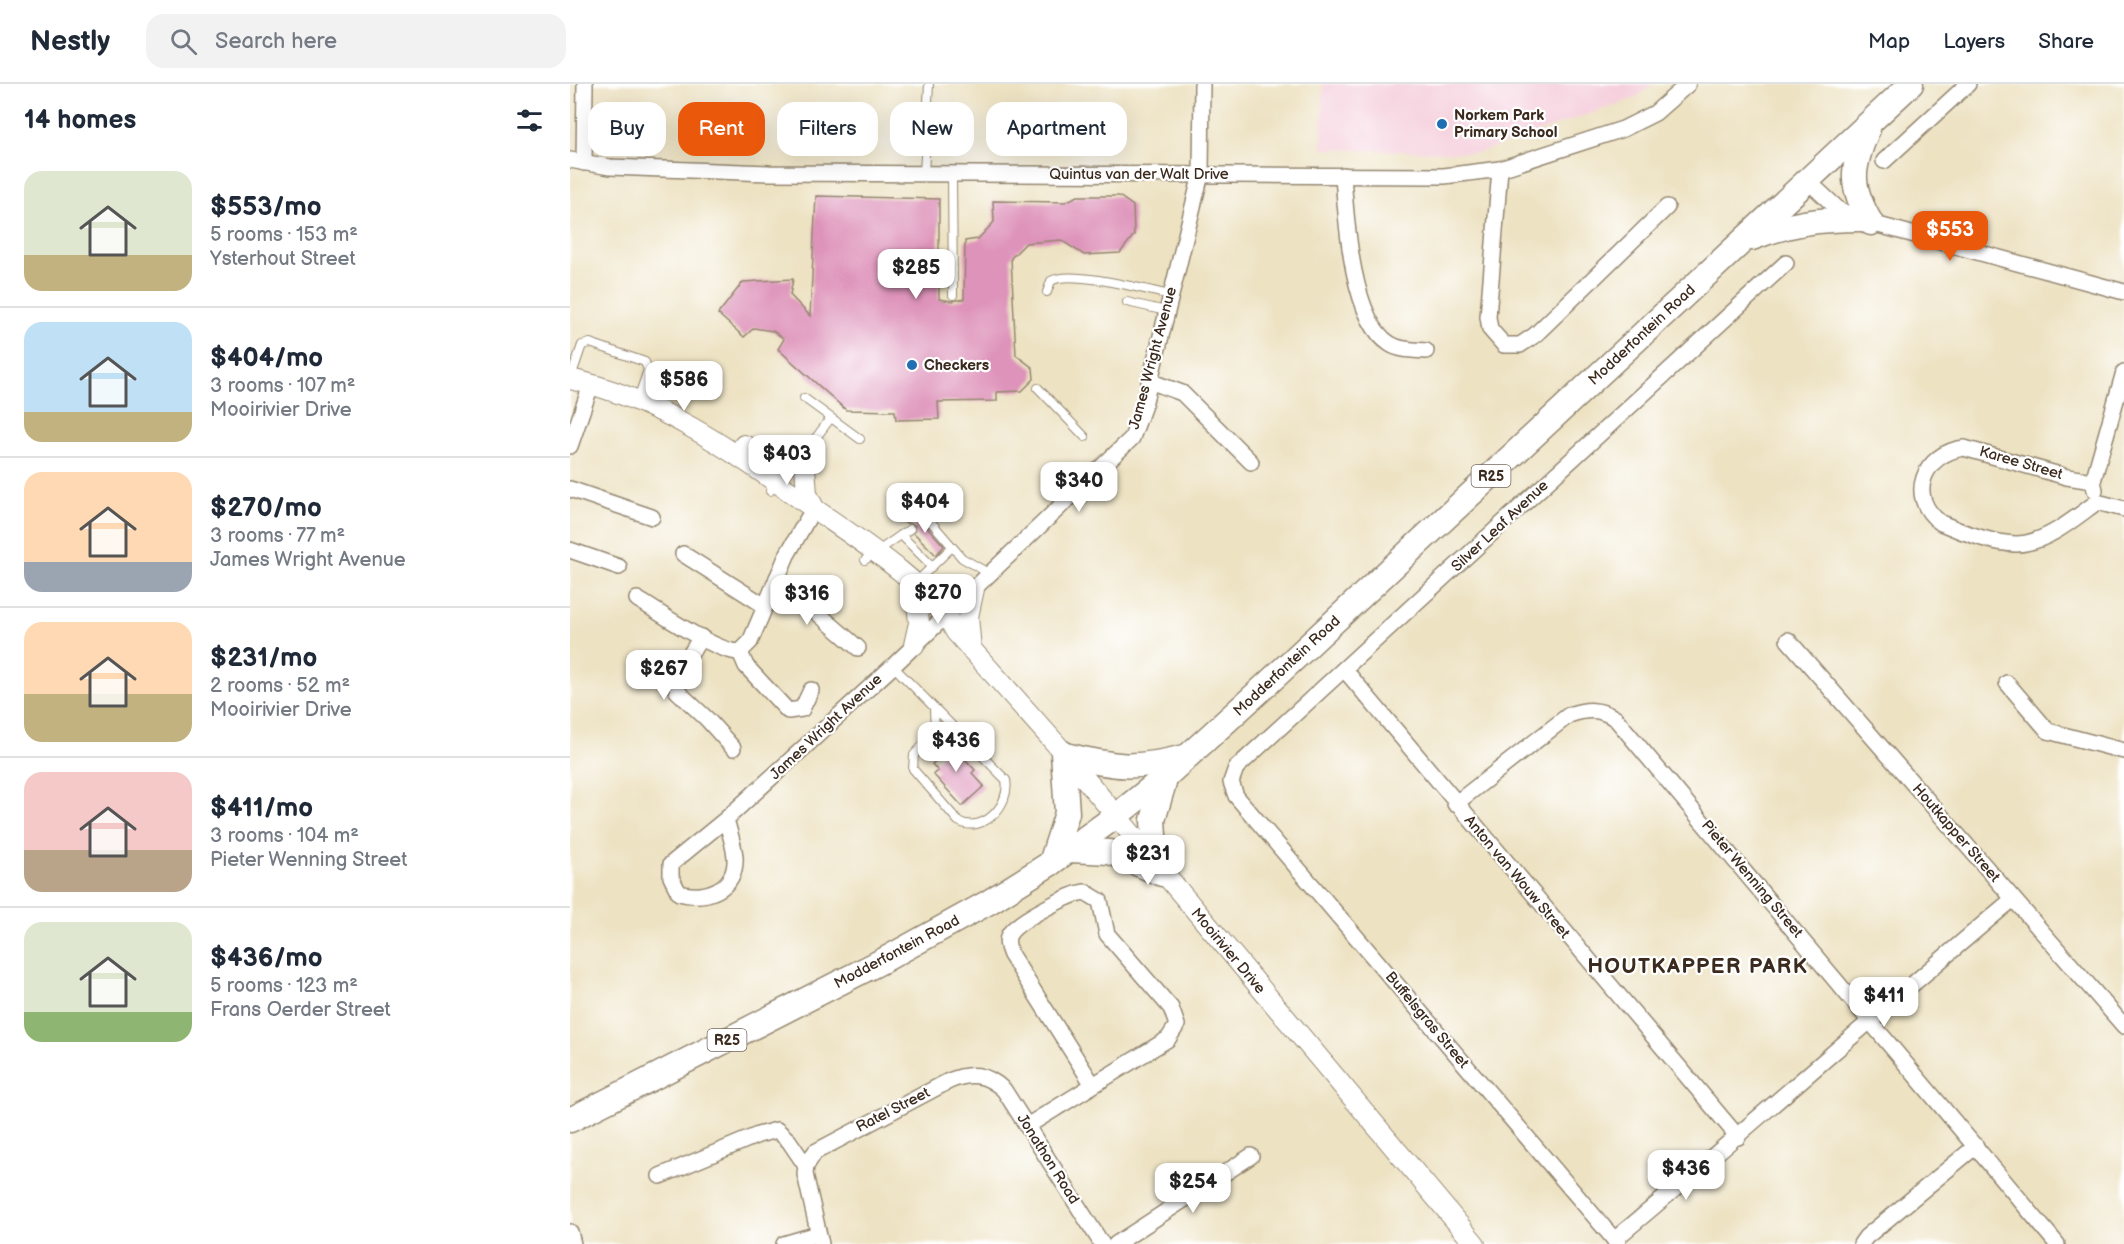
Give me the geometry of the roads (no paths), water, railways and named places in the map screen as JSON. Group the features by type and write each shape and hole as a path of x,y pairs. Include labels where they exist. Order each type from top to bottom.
{"main road":[{"name":"Modderfontein Road","path":"570,1120 884,960 989,902 1116,816 1166,776 1911,84"},
{"path":"1739,244 1792,224 1866,221 1857,196 1853,174 1860,147 1871,121"},
{"path":"1166,776 1153,820 1159,870 1110,852 1060,856 1067,813 1064,754 1124,767 1155,765 1187,756"}],"street":[{"path":"577,161 585,84"},
{"name":"James Wright Avenue","path":"726,819 735,858 730,881 717,892 695,897 678,893 671,877 671,864 726,819 893,666 1132,438 1149,381 1201,174 1202,84"},
{"name":"Quintus van der Walt Drive","path":"577,161 654,170 1444,176 1500,169 1638,122 1655,113 1688,84"},
{"path":"1884,161 1968,84"},
{"path":"1500,169 1488,318 1490,328 1503,345 1520,345 1535,335 1667,207"},
{"path":"1343,175 1349,246 1370,321 1391,345 1401,349 1426,351"},
{"path":"1808,180 1827,202 1866,221 2124,292"},
{"name":"Silver Leaf Avenue","path":"1236,796 1231,782 1236,768 1786,263"},
{"path":"2124,372 2093,481 2097,502 2124,509"},
{"name":"Mooirivier Drive","path":"570,379 583,388 657,419 774,486"},
{"path":"1149,381 1182,393 1251,462"},
{"path":"570,447 583,388"},
{"name":"Mooirivier Drive","path":"583,388 638,402 704,433 871,556 942,618 1064,754 1475,1244"},
{"path":"638,402 657,404 706,424 772,459 788,459 805,452 807,494 811,513 787,555 750,642 740,652"},
{"name":"Karee Street","path":"2093,481 2067,477 1965,448 1953,449 1935,459 1925,472 1922,482 1927,507 1933,517 1941,523 2016,544 2036,540 2056,530 2097,502"},
{"path":"570,489 652,518"},
{"path":"570,550 619,567"},
{"path":"683,555 765,606"},
{"path":"777,578 858,648"},
{"path":"914,645 919,623 914,592 939,597 970,592 968,616 971,649"},
{"path":"637,600 725,650 740,652"},
{"path":"701,637 678,674 677,691 707,718 733,748"},
{"name":"Houtkapper Street","path":"1788,640 2124,1026"},
{"path":"740,652 746,666 788,711 802,709 812,690"},
{"name":"Anton van Wouw Street","path":"1344,669 1455,804 1738,1137"},
{"path":"2007,683 2048,730 2124,750"},
{"name":"Pieter Wenning Street","path":"1455,804 1559,721 1589,710 1608,714 1631,736 1870,1018 2057,1244"},
{"name":"Buffelsgras Street","path":"1236,796 1616,1242"},
{"path":"1027,1126 1168,1039 1176,1030 1177,1019 1171,1008 1107,934 1102,906 1096,896 1079,892 1019,924 1010,933 1008,949 1093,1085"},
{"path":"1616,1242 1738,1137 1870,1018 2013,899"},
{"name":"Ratel Street","path":"806,1166 815,1152 824,1145 949,1082 972,1074 990,1078"},
{"name":"Jonathon Road","path":"990,1078 1004,1090 1102,1244"},
{"path":"660,1176 758,1135 777,1131 789,1141 806,1166 807,1185 820,1239 784,1244"},
{"path":"1861,1244 1866,1237 1976,1146"},
{"path":"1116,1244 1251,1156"},
{"path":"570,1232 573,1244"}],"lane":[{"path":"924,173 929,84"},
{"path":"952,173 953,295"},
{"path":"1047,292 1051,281 1059,277 1093,279 1170,295"},
{"path":"1127,302 1166,311"},
{"path":"570,379 582,345 590,343 645,362 648,366 638,402"},
{"path":"1038,388 1085,437"},
{"path":"804,398 860,439"},
{"path":"774,486 805,452 830,419"},
{"path":"923,518 932,523 962,558 990,574"},
{"path":"871,556 910,529"},
{"path":"901,535 932,566"},
{"path":"914,592 932,566 952,547"},
{"path":"893,666 1006,780 1008,789 1005,801 990,818 978,825 964,825 958,821 913,769 914,755 936,727 934,708"}],"place":[{"name":"Norkem Park Primary School","path":"1442,124"},
{"name":"Checkers","path":"912,365"}],"district":[{"name":"HOUTKAPPER PARK","path":"1698,966"}]}
